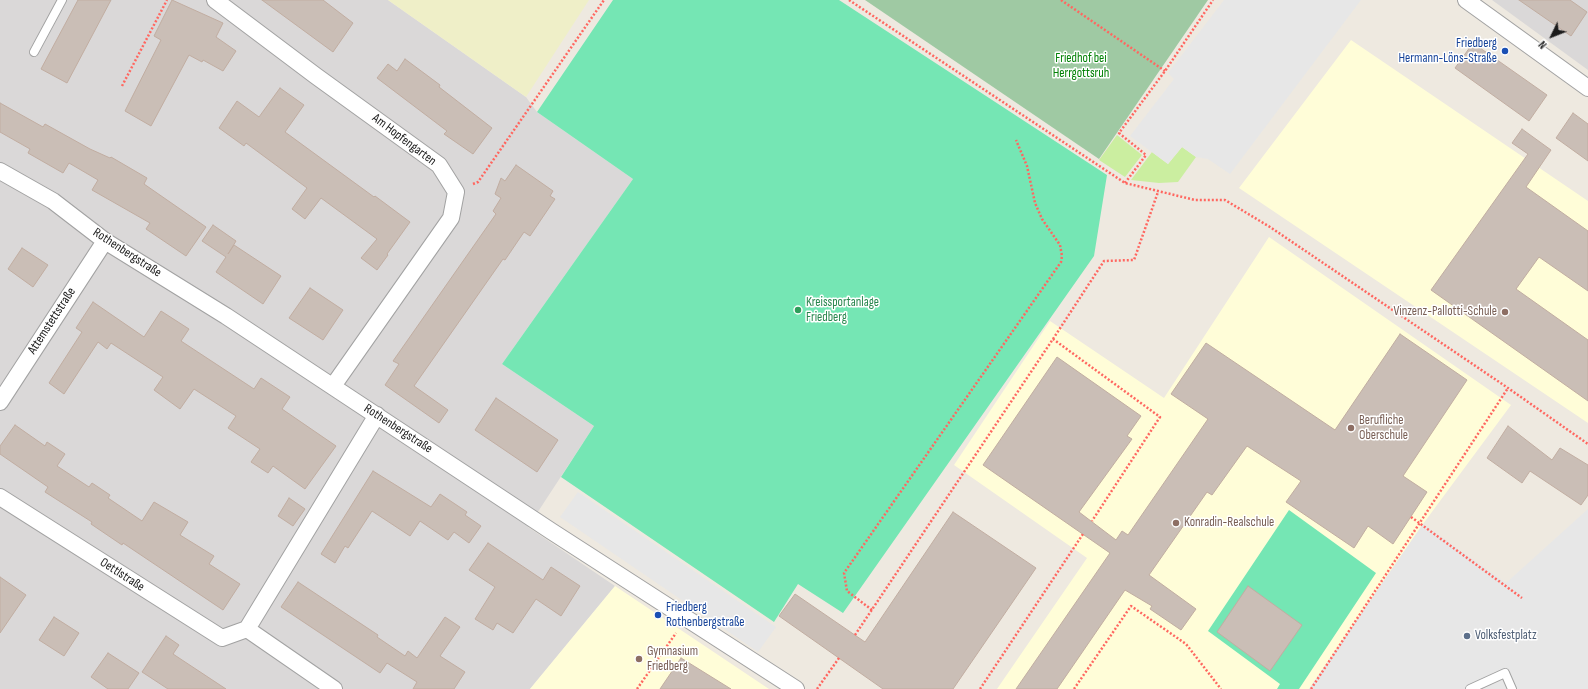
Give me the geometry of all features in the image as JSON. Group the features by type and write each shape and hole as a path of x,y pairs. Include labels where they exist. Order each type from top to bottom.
{"street":[{"name":"Am Hopfengarten","path":"215,0 439,166 456,192"},
{"path":"1466,0 1588,88"},
{"name":"Rothenbergstraße","path":"0,172 53,201 105,241 226,316 551,531 796,689"},
{"path":"333,386 451,218 456,192"},
{"name":"Attemstettstraße","path":"0,402 105,241"},
{"path":"334,689 247,629 377,415"},
{"name":"Oettlstraße","path":"0,496 222,638 247,629"}],"lane":[{"path":"34,52 62,0"},
{"path":"1470,689 1505,673 1512,689"}],"path":[{"path":"122,86 167,0"},
{"path":"456,192 478,182 604,0"},
{"path":"849,0 1125,183 1195,200 1225,200 1270,226 1588,444"},
{"path":"1061,0 1165,71"},
{"path":"1125,183 1146,154 1119,133 1165,71 1213,0"},
{"path":"872,610 847,591 844,573 1061,262 1062,256 1060,245 1042,219 1034,203 1026,166 1016,140"},
{"path":"855,635 1104,261 1134,260 1158,192"},
{"path":"1053,339 1160,416 1092,521"},
{"path":"1311,689 1508,388"},
{"path":"1411,517 1522,598"},
{"path":"980,689 1083,534"},
{"path":"1074,689 1131,606 1186,644 1221,689"},
{"path":"637,689 686,617"},
{"path":"817,689 839,658"}],"shaded area":[{"path":"0,0 388,0 526,97 537,112 633,179 502,364 594,426 528,527 615,586 530,689 0,689"},
{"path":"1224,0 1361,0 1230,174 1208,159 1196,157 1182,147 1168,164 1130,136 1174,79 1168,73"},
{"path":"1492,0 1588,0 1588,70"},
{"name":"Vinzenz-Pallotti-Schule","path":"1351,40 1588,201 1588,423 1239,188"},
{"name":"Konradin-Realschule","path":"1269,237 1511,405 1423,524 1309,689 997,689 1087,558 954,465 1050,321 1164,398"},
{"path":"578,492 776,627 758,652 560,517"},
{"name":"Volksfestplatz","path":"1588,509 1588,689 1309,689 1423,524 1506,583"},
{"name":"Gymnasium Friedberg","path":"615,586 769,689 530,689"}],"green space":[{"path":"388,0 589,0 526,97"},
{"name":"Kreissportanlage Friedberg","path":"613,0 839,0 1107,175 1094,256 843,613 798,584 774,622 561,477 594,426 502,364 633,179 537,112"},
{"name":"Friedhof bei Herrgottsruh","path":"865,0 1208,0 1099,159"},
{"path":"1117,135 1142,155 1125,177 1099,160"},
{"path":"1182,147 1196,157 1178,182 1159,183 1131,180 1152,152 1168,164"},
{"path":"1289,510 1376,573 1299,689 1277,689 1280,684 1208,631"}],"building":[{"path":"78,0 111,0 67,83 41,69"},
{"path":"172,0 223,23 216,37 236,51 223,71 203,60 202,62 189,55 151,126 125,111 161,40 154,36"},
{"path":"262,0 323,0 353,23 333,52"},
{"path":"1519,0 1570,0 1587,12 1571,36"},
{"path":"1473,43 1547,95 1529,121 1455,68"},
{"path":"405,59 440,85 439,87 492,128 473,154 444,134 447,131 377,78 388,64 397,71"},
{"path":"280,88 304,105 285,132 410,222 377,270 361,258 377,239 321,198 305,219 292,209 307,188 246,143 244,146 219,128 237,101 259,117"},
{"path":"0,103 43,127 45,124 90,149 110,158 111,157 147,178 144,184 206,227 186,256 146,229 150,223 92,190 98,180 69,163 63,173 28,153 30,149 0,132"},
{"path":"1573,113 1588,124 1588,161 1556,138"},
{"path":"1522,129 1551,150 1526,187 1588,231 1588,291 1539,257 1516,289 1588,340 1588,401 1431,290 1528,154 1512,143"},
{"path":"516,165 553,191 550,196 555,199 530,236 524,232 505,260 503,259 414,386 448,410 439,423 385,385 399,364 393,361 496,214 493,211 501,198 495,194 501,178 505,181"},
{"path":"213,225 236,241 228,254 234,245 281,276 263,304 216,272 226,257 202,241"},
{"path":"22,248 48,265 33,287 8,269"},
{"path":"310,288 343,310 323,340 289,318"},
{"path":"93,302 144,337 161,311 189,329 181,341 254,389 261,378 290,397 282,409 336,446 305,489 273,466 268,473 251,462 260,449 228,428 236,416 194,389 180,409 154,390 163,377 111,343 107,349 98,342 64,394 49,383 82,332 76,328"},
{"path":"1400,334 1467,380 1403,476 1427,492 1393,544 1368,526 1354,548 1286,502 1301,481 1247,446 1212,495 1207,492 1149,575 1196,609 1181,630 1150,609 1152,606 1125,590 1057,689 1016,689 1110,553 983,465 1057,357 1141,416 1127,436 1132,439 1079,512 1116,540 1122,531 1128,535 1208,419 1171,394 1206,343 1335,430"},
{"path":"496,398 558,440 537,472 475,430"},
{"path":"15,425 45,446 47,442 65,454 57,466 89,487 92,483 110,495 108,498 142,521 154,502 188,522 180,535 214,556 209,564 240,584 223,610 123,543 122,545 91,524 92,522 45,492 48,487 0,454 0,446"},
{"path":"1508,426 1552,460 1560,448 1588,465 1588,495 1581,505 1530,471 1522,483 1487,458"},
{"path":"373,471 431,507 440,494 467,512 465,515 481,526 469,543 454,532 448,540 420,521 410,536 372,511 348,548 345,546 335,563 321,554"},
{"path":"289,498 305,509 293,526 278,516"},
{"path":"953,512 1036,568 953,689 883,689 779,616 795,594 865,642"},
{"path":"488,543 543,580 551,567 580,586 561,616 536,599 513,633 497,623 493,630 475,619 495,587 469,570"},
{"path":"0,577 26,595 0,633"},
{"path":"298,582 378,635 377,637 405,656 408,651 417,658 445,617 460,627 440,656 465,672 454,689 413,689 417,682 387,663 380,673 281,607"},
{"path":"1248,586 1302,625 1270,671 1217,632"},
{"path":"54,617 79,633 64,656 39,640"},
{"path":"166,636 179,645 173,654 226,689 168,689 142,672"},
{"path":"108,653 139,673 128,689 108,689 91,677"},
{"path":"681,658 731,689 660,689"}],"place":[{"name":"Friedberg Hermann-Löns-Straße","path":"1505,51"},
{"name":"Kreissportanlage Friedberg","path":"798,310"},
{"name":"Vinzenz-Pallotti-Schule","path":"1505,312"},
{"name":"Berufliche Oberschule","path":"1351,428"},
{"name":"Konradin-Realschule","path":"1176,523"},
{"name":"Friedberg Rothenbergstraße","path":"658,615"},
{"name":"Volksfestplatz","path":"1467,636"},
{"name":"Gymnasium Friedberg","path":"639,659"}]}
